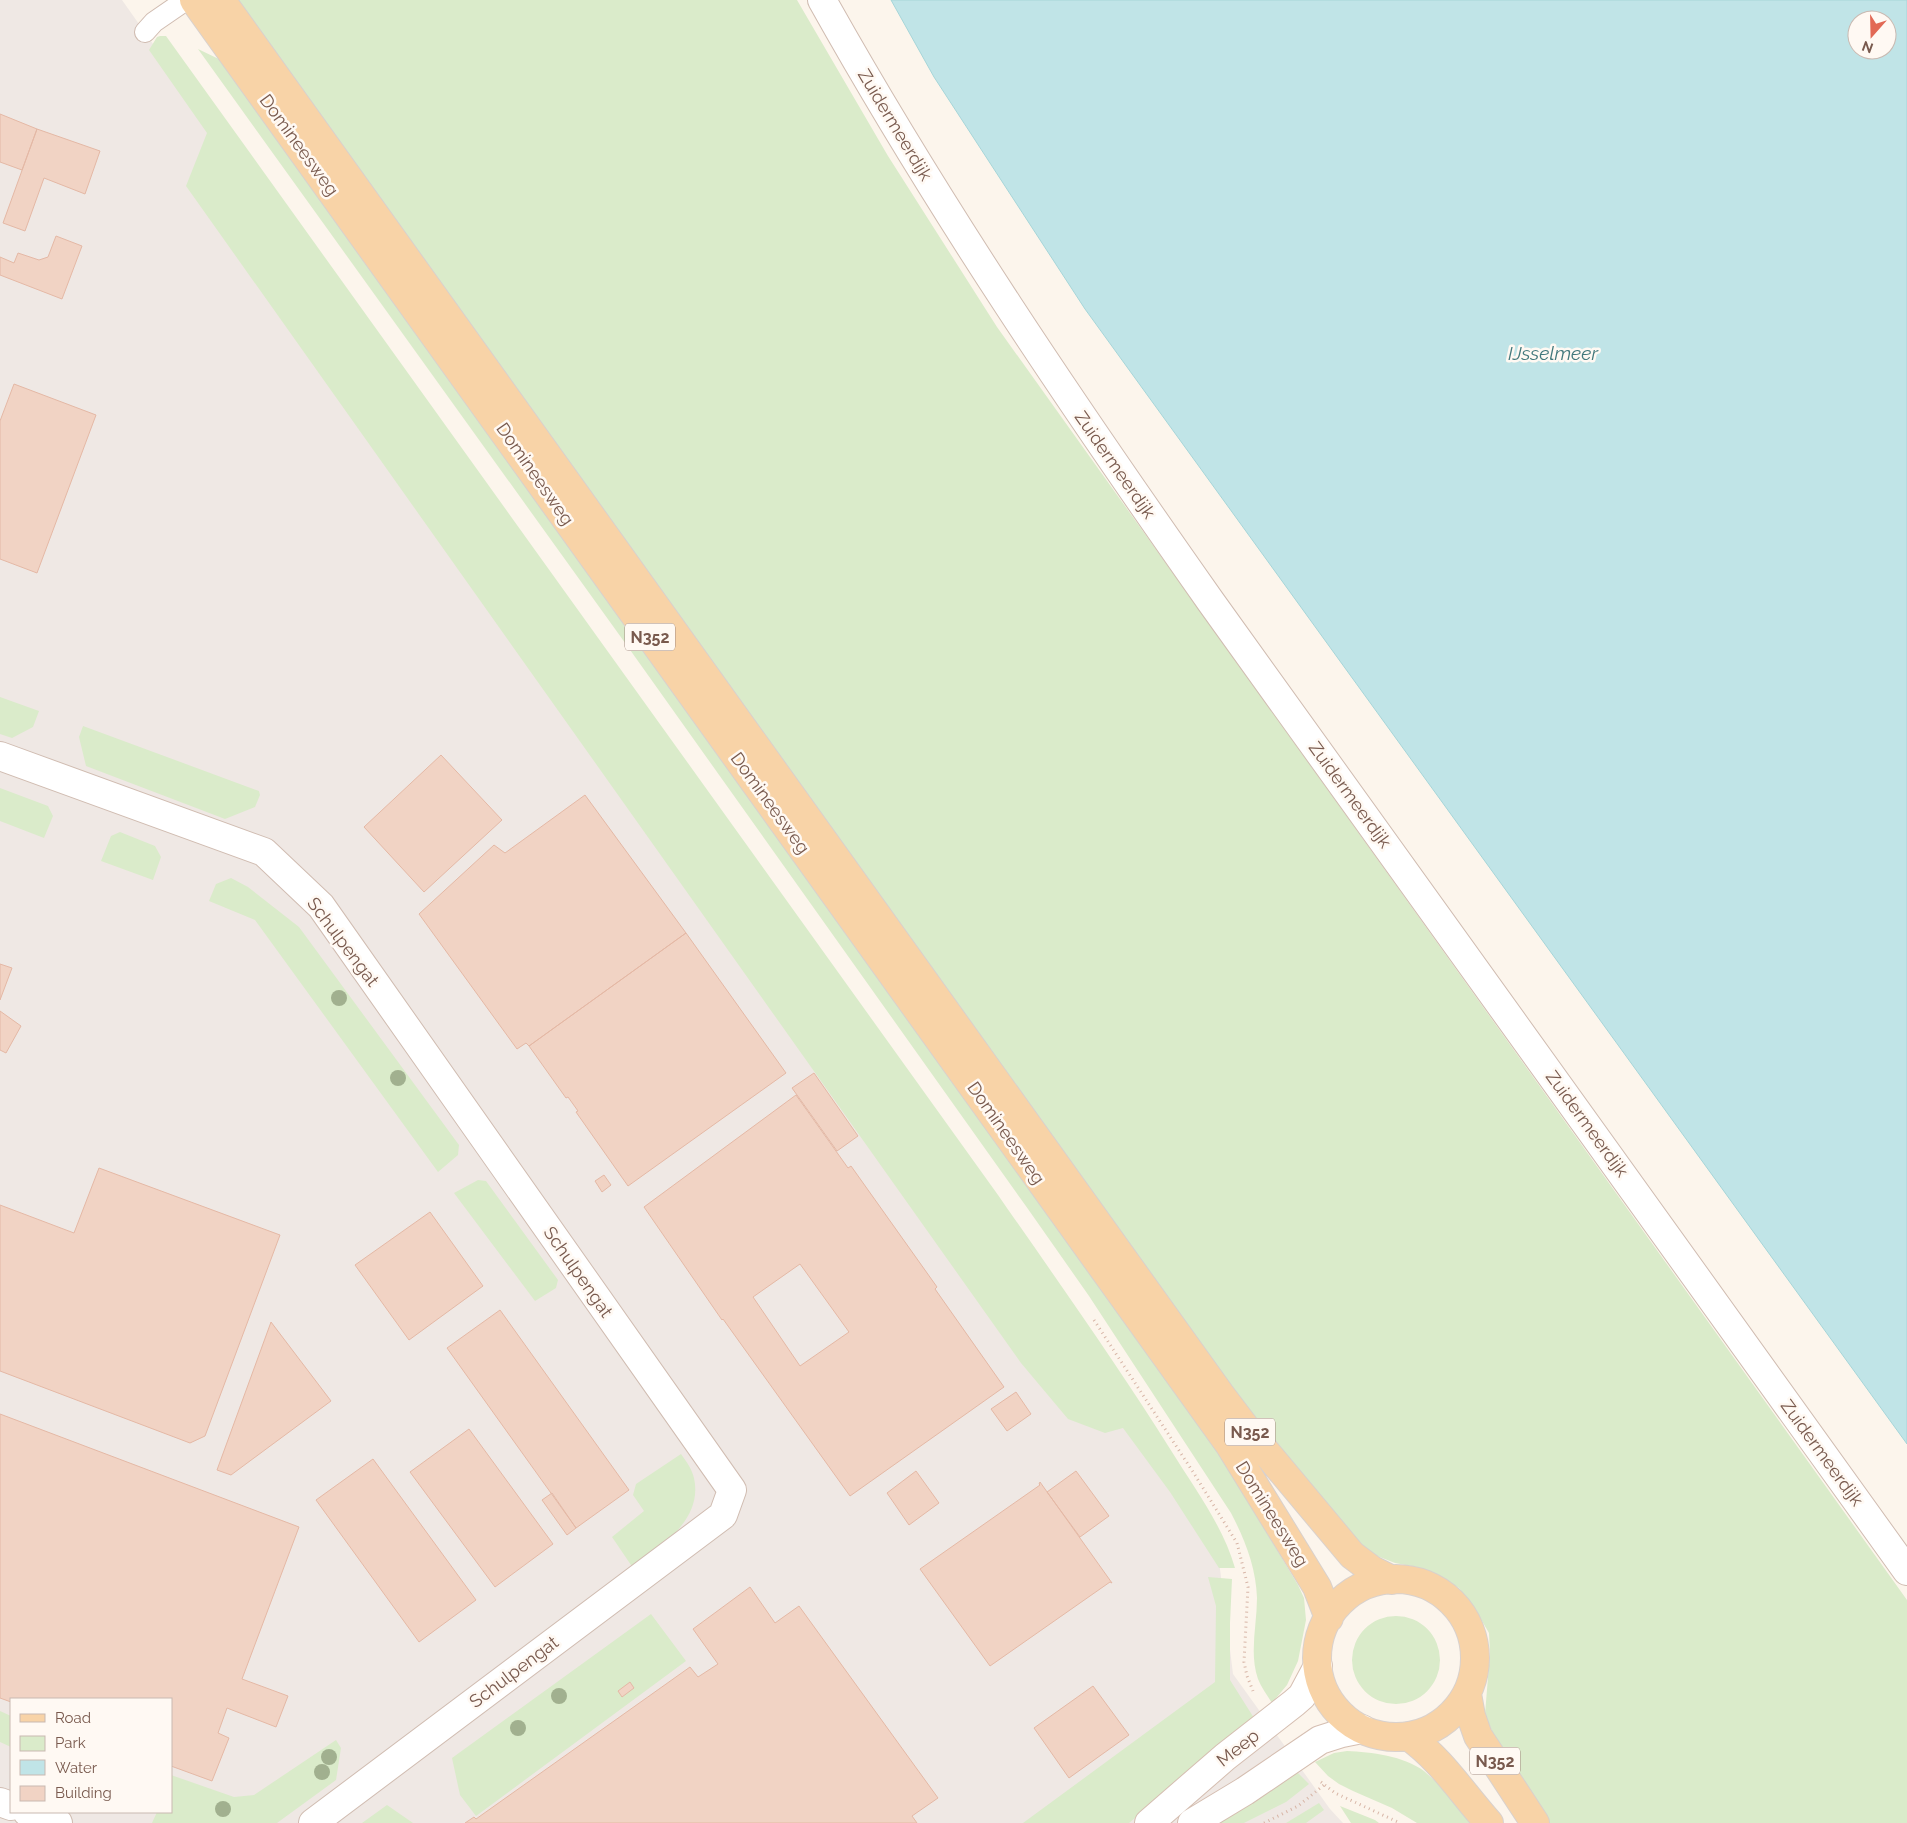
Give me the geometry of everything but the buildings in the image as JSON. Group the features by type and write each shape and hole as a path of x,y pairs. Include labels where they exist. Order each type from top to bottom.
{"main road":[{"name":"Domineesweg","path":"194,0 1229,1444 1317,1586 1329,1618"},
{"name":"Domineesweg","path":"221,0 1220,1394 1352,1556 1372,1570 1392,1580"},
{"name":"N352","path":"1392,1580 1419,1582 1449,1600 1462,1615 1469,1627 1475,1654 1475,1667 1467,1694 1460,1705 1442,1723 1431,1729 1408,1736 1383,1736 1362,1729 1345,1718 1332,1704 1325,1692 1318,1666 1321,1634 1336,1607 1355,1591 1367,1585 1392,1580"},
{"name":"N352","path":"1467,1694 1471,1716 1478,1736 1535,1823"},
{"name":"N352","path":"1408,1736 1423,1747 1442,1766 1489,1823"}],"street":[{"name":"Zuidermeerdijk","path":"822,0 936,194 1043,360 1119,471 1907,1571"},
{"name":"Schulpengat","path":"0,756 264,852 320,906 732,1490 722,1515 313,1823"},
{"name":"Meep","path":"1149,1823 1225,1757 1302,1696 1318,1666"},
{"path":"1192,1823 1245,1791 1320,1740 1362,1729"},
{"path":"31,1813 58,1823"}],"lane":[{"path":"146,32 154,22 186,0"}],"path":[{"path":"1093,1318 1196,1475 1237,1543 1248,1587 1244,1662 1250,1686 1258,1698"},
{"path":"1315,1778 1335,1793 1400,1823"},
{"path":"1264,1823 1298,1806 1324,1785"}],"shaded area":[{"path":"0,0 122,0 1218,1553 1233,1674 1330,1809 1343,1823 0,1823"}],"green space":[{"path":"231,0 797,0 888,156 997,327 1907,1600 1907,1823 1544,1823 1497,1743 1485,1714 1490,1653 1489,1633 1475,1609 1459,1588 1439,1575 1417,1567 1395,1563 1372,1554 1355,1541 1229,1390"},
{"path":"166,36 998,1195 1108,1354 1199,1494 1223,1537 1235,1568 1219,1568 1170,1492 1123,1428 1105,1433 1068,1419 1021,1363 186,186 207,133 149,50 157,37"},
{"path":"198,49 225,62 1217,1450 1304,1598 1306,1620 1298,1661 1287,1685 1272,1703 1259,1682 1255,1669 1254,1649 1257,1598 1252,1565 1241,1533 1231,1513 1089,1296 1028,1209 628,647"},
{"path":"0,697 39,711 33,727 12,738 0,734"},
{"path":"83,726 259,791 260,795 255,807 225,819 86,766 79,737"},
{"path":"0,788 48,806 53,816 44,838 0,821"},
{"path":"120,832 155,846 161,857 153,880 101,861 111,836"},
{"path":"231,878 248,887 299,927 459,1145 458,1155 438,1172 255,920 209,901 216,884"},
{"path":"478,1180 486,1181 558,1280 556,1288 535,1301 454,1193"},
{"path":"681,1454 694,1478 693,1506 687,1518 668,1540 635,1565 631,1565 612,1537 644,1511 633,1495 636,1484"},
{"path":"1208,1577 1232,1579 1230,1680 1254,1718 1129,1823 1023,1823 1215,1682 1216,1606"},
{"path":"651,1614 686,1661 476,1816 460,1795 452,1758"},
{"path":"1396,1616 1413,1619 1427,1629 1437,1643 1440,1660 1437,1677 1427,1691 1413,1701 1396,1704 1379,1701 1365,1691 1355,1677 1352,1660 1355,1643 1365,1629 1379,1619"},
{"path":"0,1711 10,1716 10,1747 0,1742"},
{"path":"336,1740 341,1748 336,1780 277,1823 152,1823 157,1813 172,1813 172,1775 234,1797 254,1795"},
{"path":"1347,1751 1366,1752 1397,1758 1416,1766 1437,1783 1470,1823 1417,1823 1392,1808 1339,1784 1328,1776 1315,1762 1334,1753"},
{"path":"1297,1772 1309,1784 1286,1802 1244,1823 1216,1823"},
{"path":"1319,1803 1324,1810 1306,1823 1286,1823"},
{"path":"387,1805 413,1823 362,1823"},
{"path":"1340,1806 1375,1820 1379,1823 1351,1823"}],"water":[{"name":"IJsselmeer","path":"891,0 1907,0 1907,1444 1085,309 934,77"}]}
